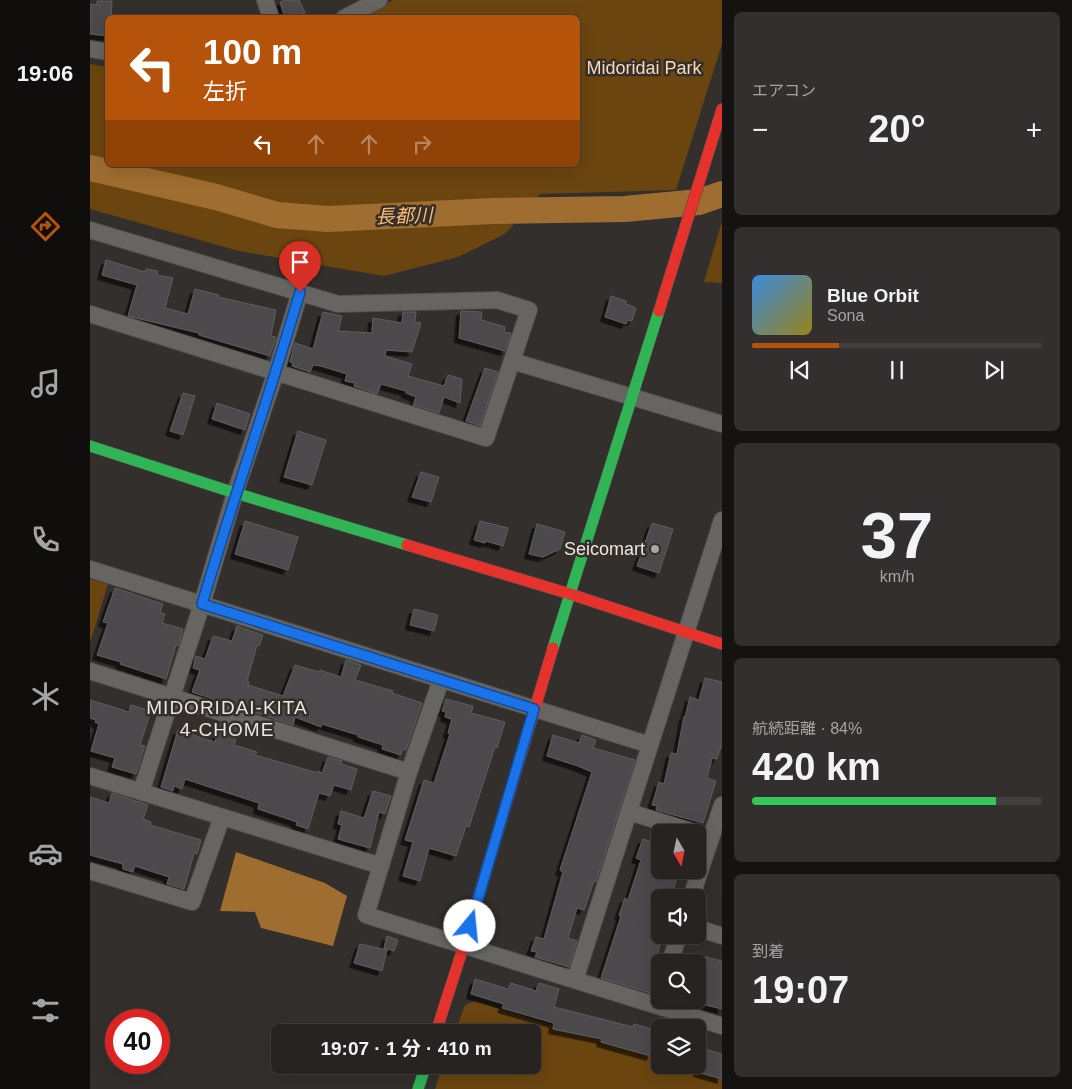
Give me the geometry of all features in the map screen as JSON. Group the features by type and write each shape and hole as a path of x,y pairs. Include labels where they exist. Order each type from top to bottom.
{"street":[{"path":"265,0 270,15"},
{"path":"350,15 379,0"},
{"path":"90,49 105,52"},
{"path":"439,1024 534,709 722,109"},
{"path":"90,230 338,304 497,300 529,310 486,438 90,314"},
{"path":"141,792 300,292"},
{"path":"512,361 722,424"},
{"path":"90,446 235,493 570,594 722,644"},
{"path":"575,980 721,525"},
{"path":"90,569 650,745"},
{"path":"90,671 409,772"},
{"path":"441,680 409,772 366,914 575,980 651,997"},
{"path":"90,776 381,866"},
{"path":"694,889 722,805"},
{"path":"629,812 668,824"},
{"path":"90,871 192,902 222,817"},
{"path":"706,931 722,936"},
{"path":"682,1009 722,1026"},
{"path":"418,1089 423,1074"}],"green space":[{"name":"Midoridai Park","path":"393,0 722,0 722,44 676,190 540,194 505,234 458,257 384,276 239,251 90,209 90,64 105,67 105,167 580,167 580,15 367,15"},
{"path":"722,221 722,283 704,282"},
{"path":"90,579 108,584 90,643"},
{"path":"475,1001 651,1056 651,1074 706,1073 722,1078 722,1089 435,1089 440,1074 541,1074 541,1024 458,1024 465,1005"}],"shaded area":[{"path":"236,852 325,883 347,896 333,946 261,928 255,912 220,911"}],"building":[{"path":"299,0 305,13 301,15 284,15 280,2"},
{"path":"97,1 112,1 111,15 105,15 105,36 90,34 90,4 97,5"},
{"path":"106,260 145,272 146,269 158,271 157,275 173,278 165,308 188,314 195,289 219,295 218,297 276,310 271,336 276,337 270,356 199,335 199,333 128,316 137,285 102,275"},
{"path":"611,296 626,301 626,304 636,308 632,321 628,320 626,324 605,317"},
{"path":"461,311 482,312 481,320 505,327 504,332 511,333 505,351 459,338"},
{"path":"323,312 342,316 338,331 372,333 373,318 402,323 403,312 416,312 415,322 421,323 412,352 386,350 385,356 412,364 408,376 444,386 448,375 462,379 460,403 444,397 439,413 413,405 416,397 406,393 406,391 381,384 377,394 354,386 355,383 345,381 347,374 321,366 313,365 310,372 292,366 293,363 290,362 295,343 313,349"},
{"path":"485,368 498,372 480,426 466,421"},
{"path":"183,393 195,396 183,435 170,431"},
{"path":"217,403 250,414 245,430 212,419"},
{"path":"298,431 326,440 312,485 284,477"},
{"path":"421,472 439,477 431,502 412,497"},
{"path":"245,521 298,537 288,570 235,554"},
{"path":"480,521 508,528 503,546 474,540"},
{"path":"652,523 673,529 659,573 637,566"},
{"path":"537,524 565,532 560,549 543,557 529,554"},
{"path":"115,588 163,604 160,613 165,614 162,623 183,629 166,679 97,655 108,623 103,622"},
{"path":"414,609 438,615 434,631 410,625"},
{"path":"237,626 263,635 259,646 257,645 247,681 249,682 248,685 283,696 295,665 341,677 346,660 361,665 355,680 393,691 392,693 422,703 406,750 403,749 401,755 382,749 383,745 358,737 358,735 322,724 321,727 295,717 293,725 192,692 200,670 193,668 196,656 205,659 213,636 232,641"},
{"path":"705,678 722,682 722,744 717,759 712,758 707,778 716,781 703,823 656,810 657,806 652,805 659,782 664,784 671,753 677,754 684,716 690,697 699,700"},
{"path":"446,699 473,706 471,713 505,722 469,827 466,826 456,856 429,848 420,881 403,876 413,842 405,840 424,780 434,783 450,734 448,733 452,719 445,717 446,712 442,711"},
{"path":"90,700 129,712 131,705 151,711 140,745 145,746 136,774 112,767 115,758 91,751 99,724 95,722 96,720 90,718"},
{"path":"221,723 239,729 234,745 257,752 255,755 318,773 318,771 322,773 328,757 342,761 341,764 357,769 351,790 334,785 330,796 319,793 308,829 296,825 297,822 258,809 259,803 185,779 182,789 174,786 173,791 161,787 178,730 215,742"},
{"path":"553,735 579,743 582,735 596,740 593,748 635,760 596,882 594,881 584,910 577,908 568,938 577,941 569,967 535,957 537,952 531,951 536,937 544,939 563,872 560,870 592,772 547,756"},
{"path":"373,791 391,796 385,814 379,812 370,848 338,839 342,825 338,824 341,811 364,818"},
{"path":"112,793 148,805 143,819 151,822 150,825 201,840 197,854 194,853 184,889 167,884 169,877 135,866 133,872 123,869 123,864 90,855 90,797 109,803"},
{"path":"643,839 651,841 651,879 676,879 674,889 651,889 651,944 660,945 657,954 651,954 650,993 601,978 621,916 619,915 625,898 628,900 641,860 636,858"},
{"path":"387,936 398,940 394,951 384,948"},
{"path":"360,944 387,950 382,971 354,963"},
{"path":"706,957 722,961 722,1009 706,1005"},
{"path":"475,979 508,989 511,983 536,991 539,983 559,989 554,1007 633,1027 634,1024 651,1029 651,1056 601,1042 602,1039 553,1029 554,1023 502,1008 504,1004 471,994"},
{"path":"706,1049 722,1054 722,1079 705,1074"}],"waterway":[{"name":"長都川","path":"90,168 216,197 277,215 328,219 493,211 625,209 699,202 722,194"}],"traffic: fast":[{"path":"553,648 659,311"},
{"path":"90,446 235,493 407,545"},
{"path":"418,1089 423,1074"}],"traffic: jam":[{"path":"659,311 722,109"},
{"path":"407,545 570,594 722,644"},
{"path":"439,1024 553,648"}],"place":[{"name":"Seicomart","path":"655,549"}],"district":[{"name":"MIDORIDAI-KITA 4-CHOME","path":"227,718"}],"route":[{"path":"300,292 276,372 235,493 202,604 534,709 470,926"}]}
